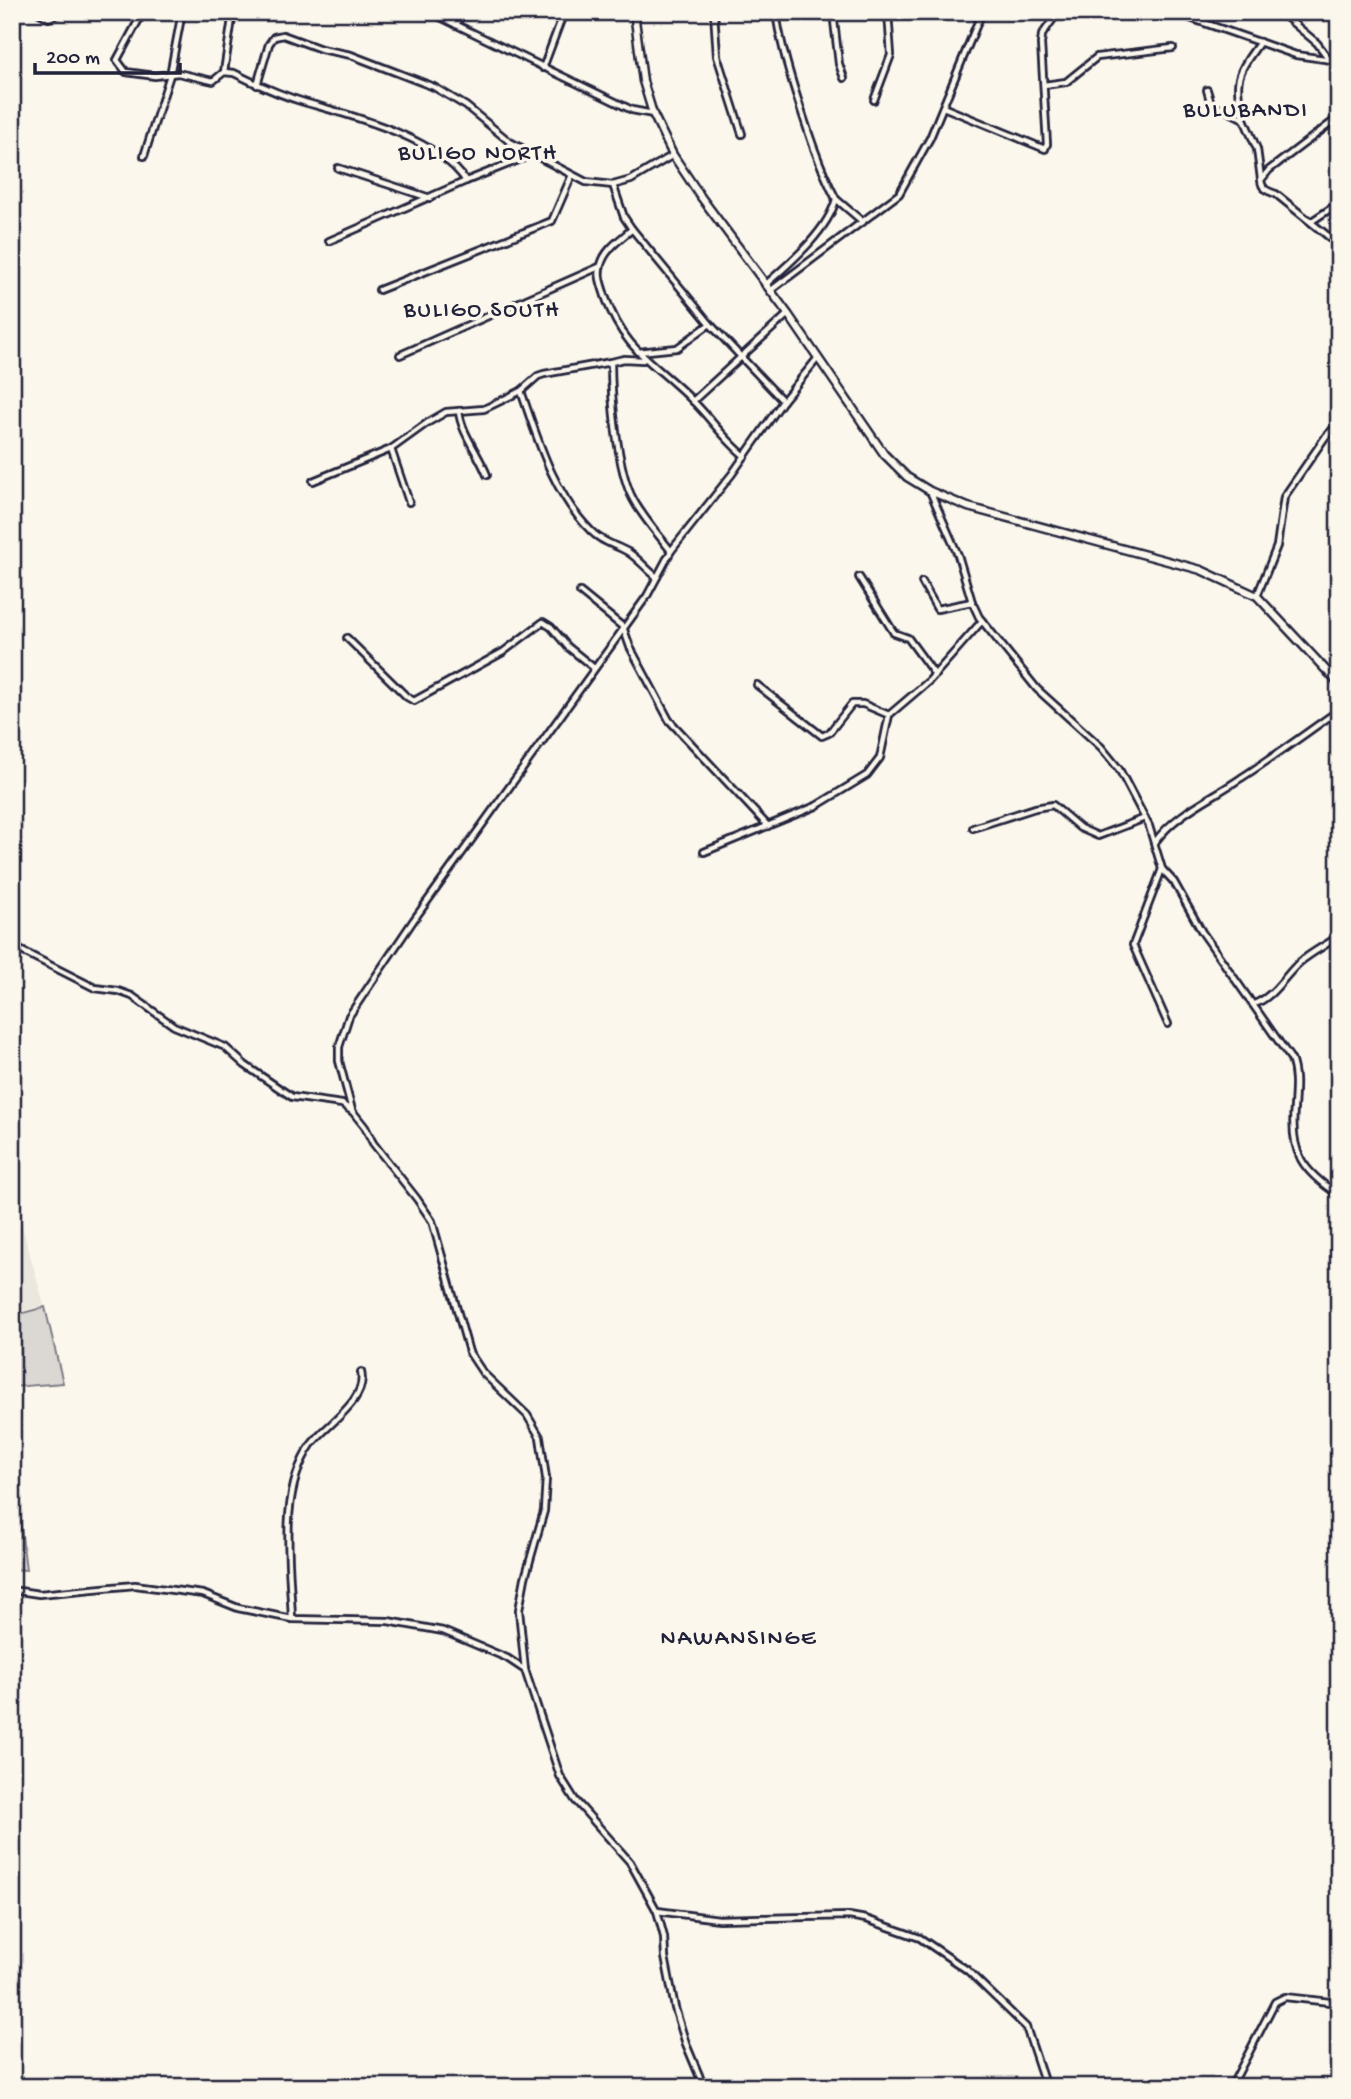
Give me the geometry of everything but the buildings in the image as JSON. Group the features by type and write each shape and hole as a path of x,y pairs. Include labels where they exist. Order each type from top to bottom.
{"street":[{"path":"38,12 49,18 63,12"},
{"path":"143,12 117,60 126,72 136,75 178,73 213,81 224,72 233,12"},
{"path":"144,156 170,75 182,12"},
{"path":"430,12 632,110 653,114"},
{"path":"457,25 462,12"},
{"path":"543,68 564,12"},
{"path":"635,12 640,69 653,114 673,155 788,314 884,454 907,477 930,491 968,507 1201,570 1256,596 1339,684"},
{"path":"714,12 717,56 742,134"},
{"path":"776,12 782,46 822,173 836,199 863,222"},
{"path":"833,12 839,64 844,78"},
{"path":"874,100 891,55 888,12"},
{"path":"770,291 899,194 920,158 981,15 967,12"},
{"path":"943,107 1045,149 1048,144 1041,44 1042,35 1058,12"},
{"path":"1173,12 1296,55 1339,61"},
{"path":"1280,12 1317,43 1329,59"},
{"path":"257,85 268,44 274,37 283,35 321,50 351,55 434,87 466,106 510,142 586,182 612,185 631,180 673,155"},
{"path":"1259,42 1239,72 1238,101 1257,149 1262,185 1268,192 1276,194 1312,221 1339,245"},
{"path":"1044,85 1066,82 1097,57 1173,48"},
{"path":"224,72 302,102 346,113 388,129 450,162 466,181"},
{"path":"1207,90 1212,107 1224,109 1244,119"},
{"path":"1261,180 1269,170 1339,117"},
{"path":"328,241 532,155"},
{"path":"338,168 430,198"},
{"path":"379,290 552,221 572,175"},
{"path":"612,185 624,217 632,229 710,324 783,401"},
{"path":"765,285 831,217 836,199"},
{"path":"1312,221 1339,203"},
{"path":"632,229 610,249 600,267 600,281 611,313 644,360 693,401 745,456"},
{"path":"400,355 600,267"},
{"path":"693,401 788,314"},
{"path":"638,352 677,348 710,324"},
{"path":"313,481 391,449 446,412 484,409 521,391 538,376 624,359 644,360"},
{"path":"353,1112 339,1061 339,1047 349,1016 413,921 647,596 671,551 817,359"},
{"path":"611,362 611,383 626,485 640,512 671,551"},
{"path":"521,391 547,463 560,490 574,510 591,532 630,554 657,577"},
{"path":"459,411 463,429 476,449 487,475"},
{"path":"1256,596 1277,546 1284,496 1326,436 1339,424"},
{"path":"391,449 409,502"},
{"path":"930,491 958,555 972,602 982,621 1037,689 1111,757 1145,818 1162,869 1174,881 1202,932 1291,1059 1296,1073 1294,1136 1300,1158 1307,1171 1318,1182 1339,1195"},
{"path":"859,577 894,634 908,638 935,675"},
{"path":"922,582 937,609 972,602"},
{"path":"580,592 624,627 631,647 669,720 768,826"},
{"path":"704,852 816,806 867,775 880,758 889,715 935,675 982,621"},
{"path":"347,638 414,701 503,652 543,622 594,668"},
{"path":"757,685 822,736 829,733 852,704 863,704 889,715"},
{"path":"1154,842 1187,812 1254,770 1339,710"},
{"path":"972,828 1053,805 1080,828 1098,836 1145,818"},
{"path":"1162,869 1133,945 1168,1024"},
{"path":"1254,1004 1281,983 1299,963 1339,936"},
{"path":"12,946 95,988 132,996 174,1026 225,1048 292,1097 342,1104 353,1112 432,1222 469,1352 483,1373 527,1415 540,1437 546,1478 544,1511 525,1578 519,1611 525,1670 560,1776 575,1800 630,1861 657,1911 664,1937 675,2008 704,2087"},
{"path":"292,1619 290,1499 296,1474 312,1444 349,1408 359,1387 361,1372"},
{"path":"12,1593 19,1591 40,1594 77,1589 147,1587 203,1594 238,1608 292,1619 388,1621 443,1631 507,1658 525,1670"},
{"path":"657,1911 719,1919 849,1916 866,1919 920,1938 967,1970 1026,2027 1046,2087"},
{"path":"1231,2087 1275,2002 1285,1997 1339,2003"}],"shaded area":[{"path":"12,1190 44,1305 12,1314"},
{"path":"45,1307 63,1383 12,1387 12,1316"},
{"path":"12,1476 15,1476 26,1570 12,1569"}],"district":[{"name":"BULUBANDI","path":"1246,111"},
{"name":"BULIGO NORTH","path":"478,154"},
{"name":"BULIGO SOUTH","path":"482,311"},
{"name":"NAWANSINGE","path":"739,1639"}]}
